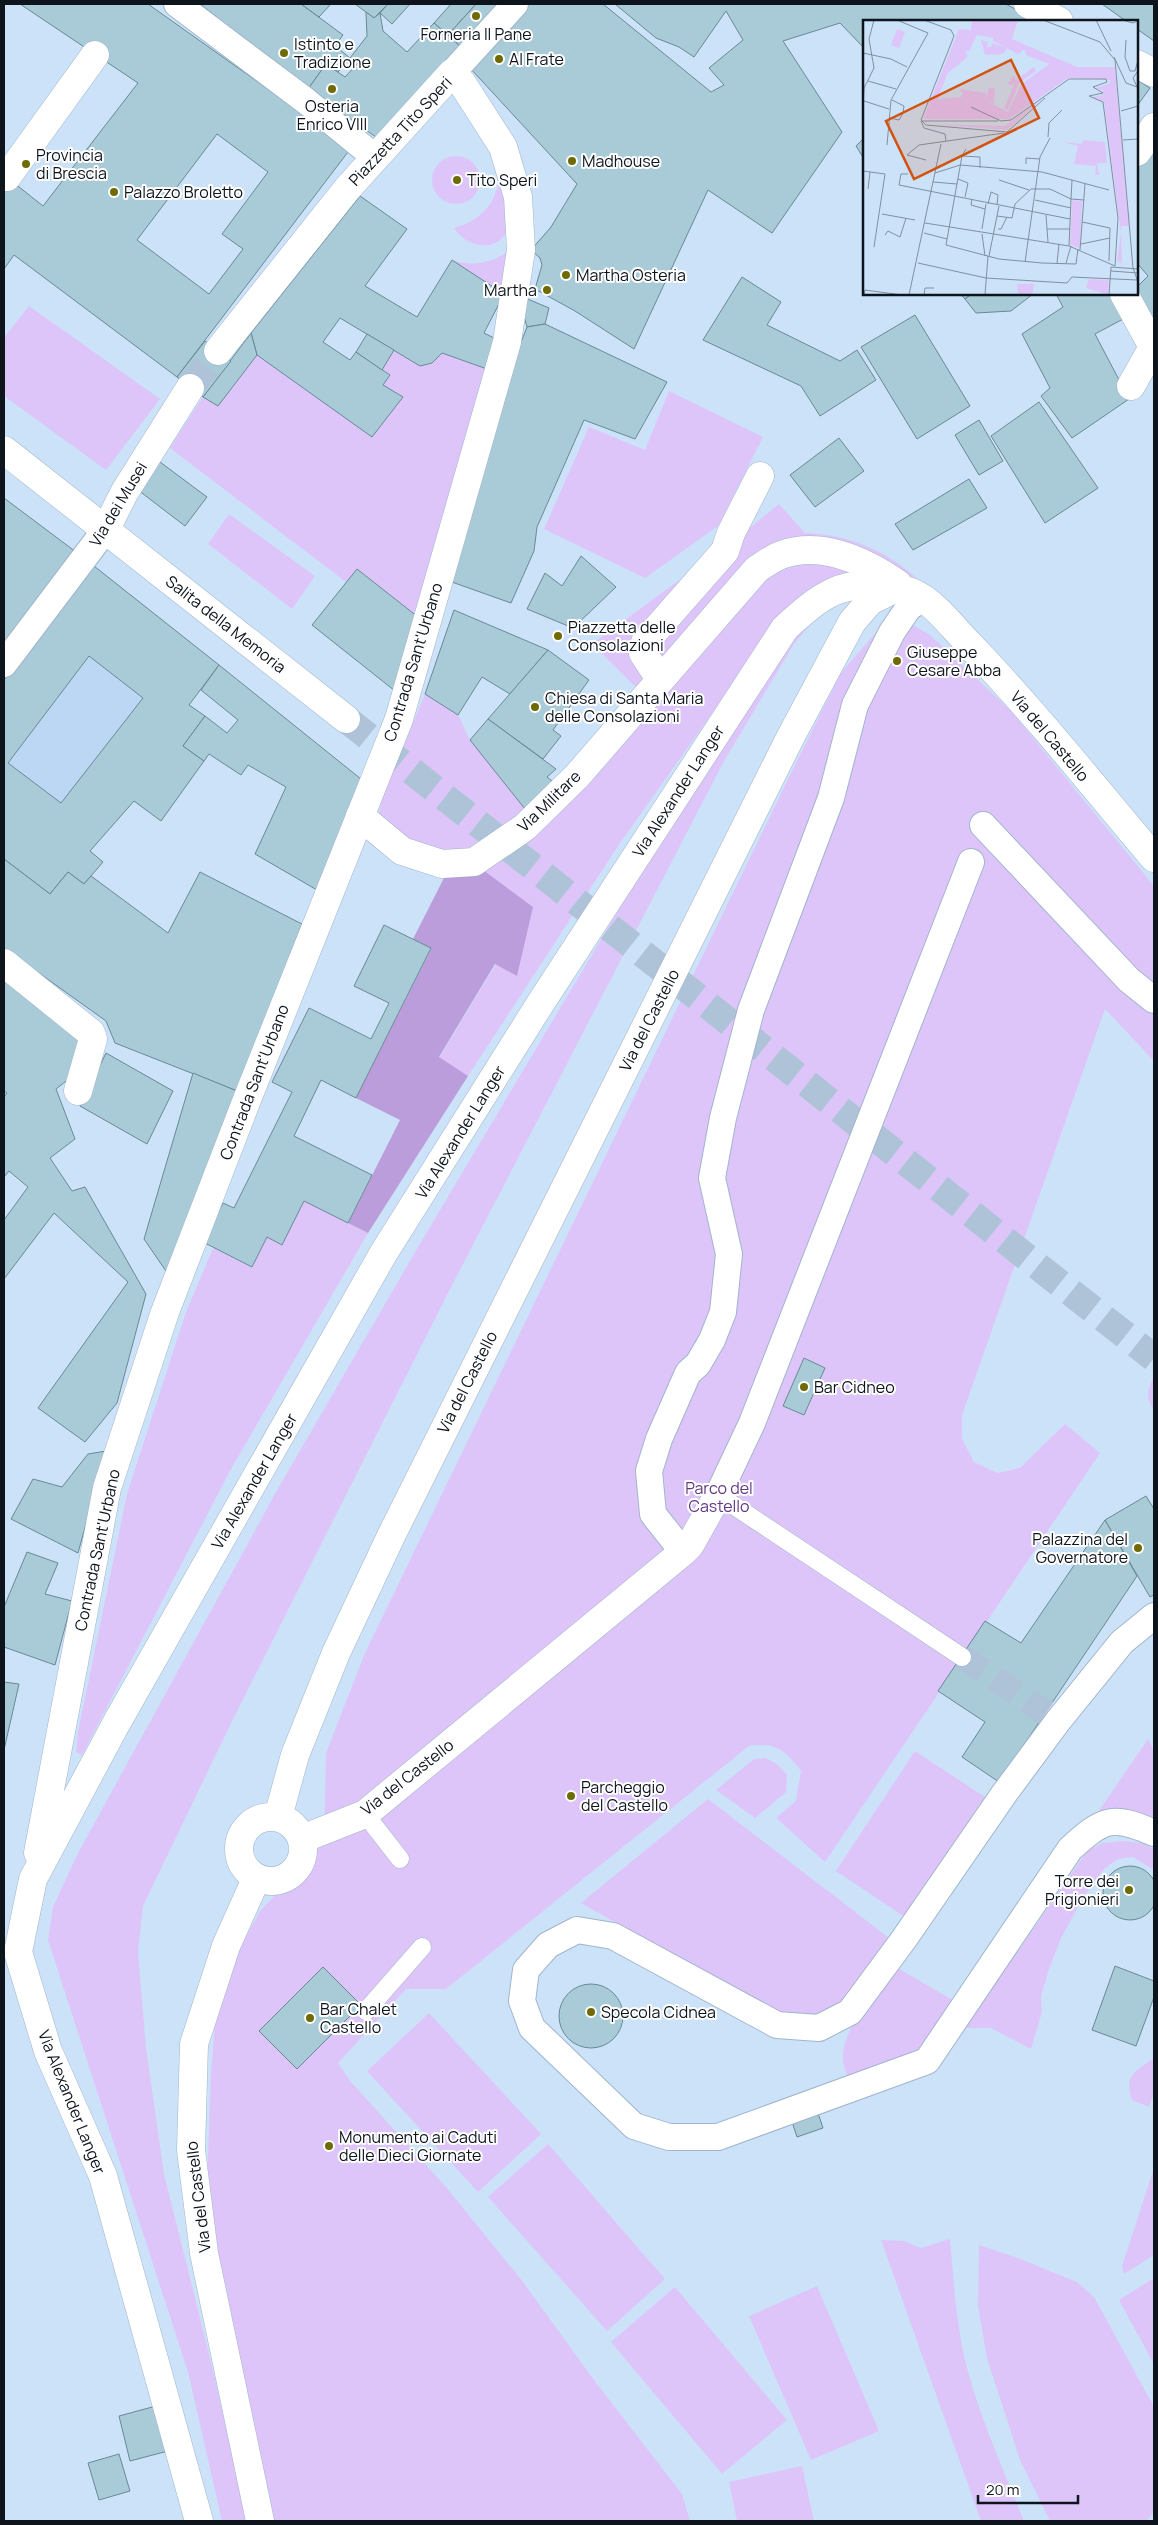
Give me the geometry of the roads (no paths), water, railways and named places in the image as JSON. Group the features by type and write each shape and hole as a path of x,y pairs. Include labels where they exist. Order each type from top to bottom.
{"street":[{"path":"177,4 306,101 376,158"},
{"path":"452,73 515,4"},
{"path":"1028,4 1058,20"},
{"path":"6,177 94,55"},
{"path":"1138,65 1154,73"},
{"name":"Piazzetta Tito Speri","path":"218,351 347,189 452,73 462,83 503,147 510,164 518,197 521,232 515,296"},
{"path":"1138,151 1154,127"},
{"path":"1125,295 1153,346 1131,386"},
{"name":"Contrada Sant'Urbano","path":"33,1879 107,1488 169,1303 248,1097 402,708 507,342 515,296"},
{"name":"Via dei Musei","path":"4,664 106,529 124,493 190,388"},
{"name":"Salita della Memoria","path":"4,450 346,719"},
{"path":"660,679 646,659 642,647 725,551 731,533 760,476"},
{"name":"Via Militare","path":"360,816 402,851 442,864 474,862 531,821 577,776 757,569 781,555 806,550 828,551 870,566 909,593"},
{"name":"Via Alexander Langer","path":"199,2521 103,2176 48,2051 18,1952 33,1879 117,1722 383,1254 545,996 785,628 815,600 834,590 856,584 875,584 909,593"},
{"path":"683,1552 653,1514 649,1471 659,1439 688,1373 698,1364 712,1340 723,1312 729,1254 712,1178 725,1109 751,1010 830,798 855,705 892,632 909,607 909,593"},
{"name":"Via del Castello","path":"278,1817 295,1754 336,1653 392,1534 826,666 852,622 870,601 909,593 937,611 1006,683 1154,858"},
{"path":"983,825 1129,980 1154,1000"},
{"path":"718,1495 752,1423 971,862"},
{"path":"4,963 91,1033 93,1039 78,1091"},
{"name":"Via del Castello","path":"302,1839 365,1814 683,1552 690,1544 718,1495"},
{"path":"1154,1616 1122,1642 1052,1717 1013,1801 904,1939 850,2012 819,2028 778,2025 613,1936 577,1930 548,1946 526,1970 522,2001 532,2028 634,2126 669,2136 718,2137 927,2061 1070,1849 1096,1826 1122,1820 1154,1833"},
{"path":"264,1817 278,1817 293,1825 302,1839 304,1851 300,1864 292,1874 282,1880 269,1882 256,1879 246,1870 239,1859 238,1845 243,1832 252,1822 264,1817"},
{"name":"Via del Castello","path":"256,1879 226,1946 194,2044 190,2150 204,2253 260,2521"}],"lane":[{"path":"718,1495 962,1657"},
{"path":"365,1814 400,1859"},
{"path":"366,2011 422,1947"}],"tunnel":[{"path":"190,388 218,351"},
{"path":"346,719 1154,1358"},
{"path":"962,1657 1046,1713"}],"place":[{"name":"Forneria Il Pane","path":"476,16"},
{"name":"Istinto e Tradizione","path":"284,53"},
{"name":"Al Frate","path":"499,59"},
{"name":"Osteria Enrico VIII","path":"332,89"},
{"name":"Madhouse","path":"572,161"},
{"name":"Provincia di Brescia","path":"26,164"},
{"name":"Tito Speri","path":"457,180"},
{"name":"Palazzo Broletto","path":"114,192"},
{"name":"Martha Osteria","path":"566,275"},
{"name":"Martha","path":"547,290"},
{"name":"Piazzetta delle Consolazioni","path":"558,636"},
{"name":"Giuseppe Cesare Abba","path":"897,661"},
{"name":"Chiesa di Santa Maria delle Consolazioni","path":"535,707"},
{"name":"Bar Cidneo","path":"804,1387"},
{"name":"Palazzina del Governatore","path":"1138,1548"},
{"name":"Parcheggio del Castello","path":"571,1796"},
{"name":"Torre dei Prigionieri","path":"1129,1890"},
{"name":"Specola Cidnea","path":"591,2012"},
{"name":"Bar Chalet Castello","path":"310,2018"},
{"name":"Monumento ai Caduti delle Dieci Giornate","path":"329,2146"}],"park label":[{"name":"Parco del Castello","path":"719,1497"}]}
